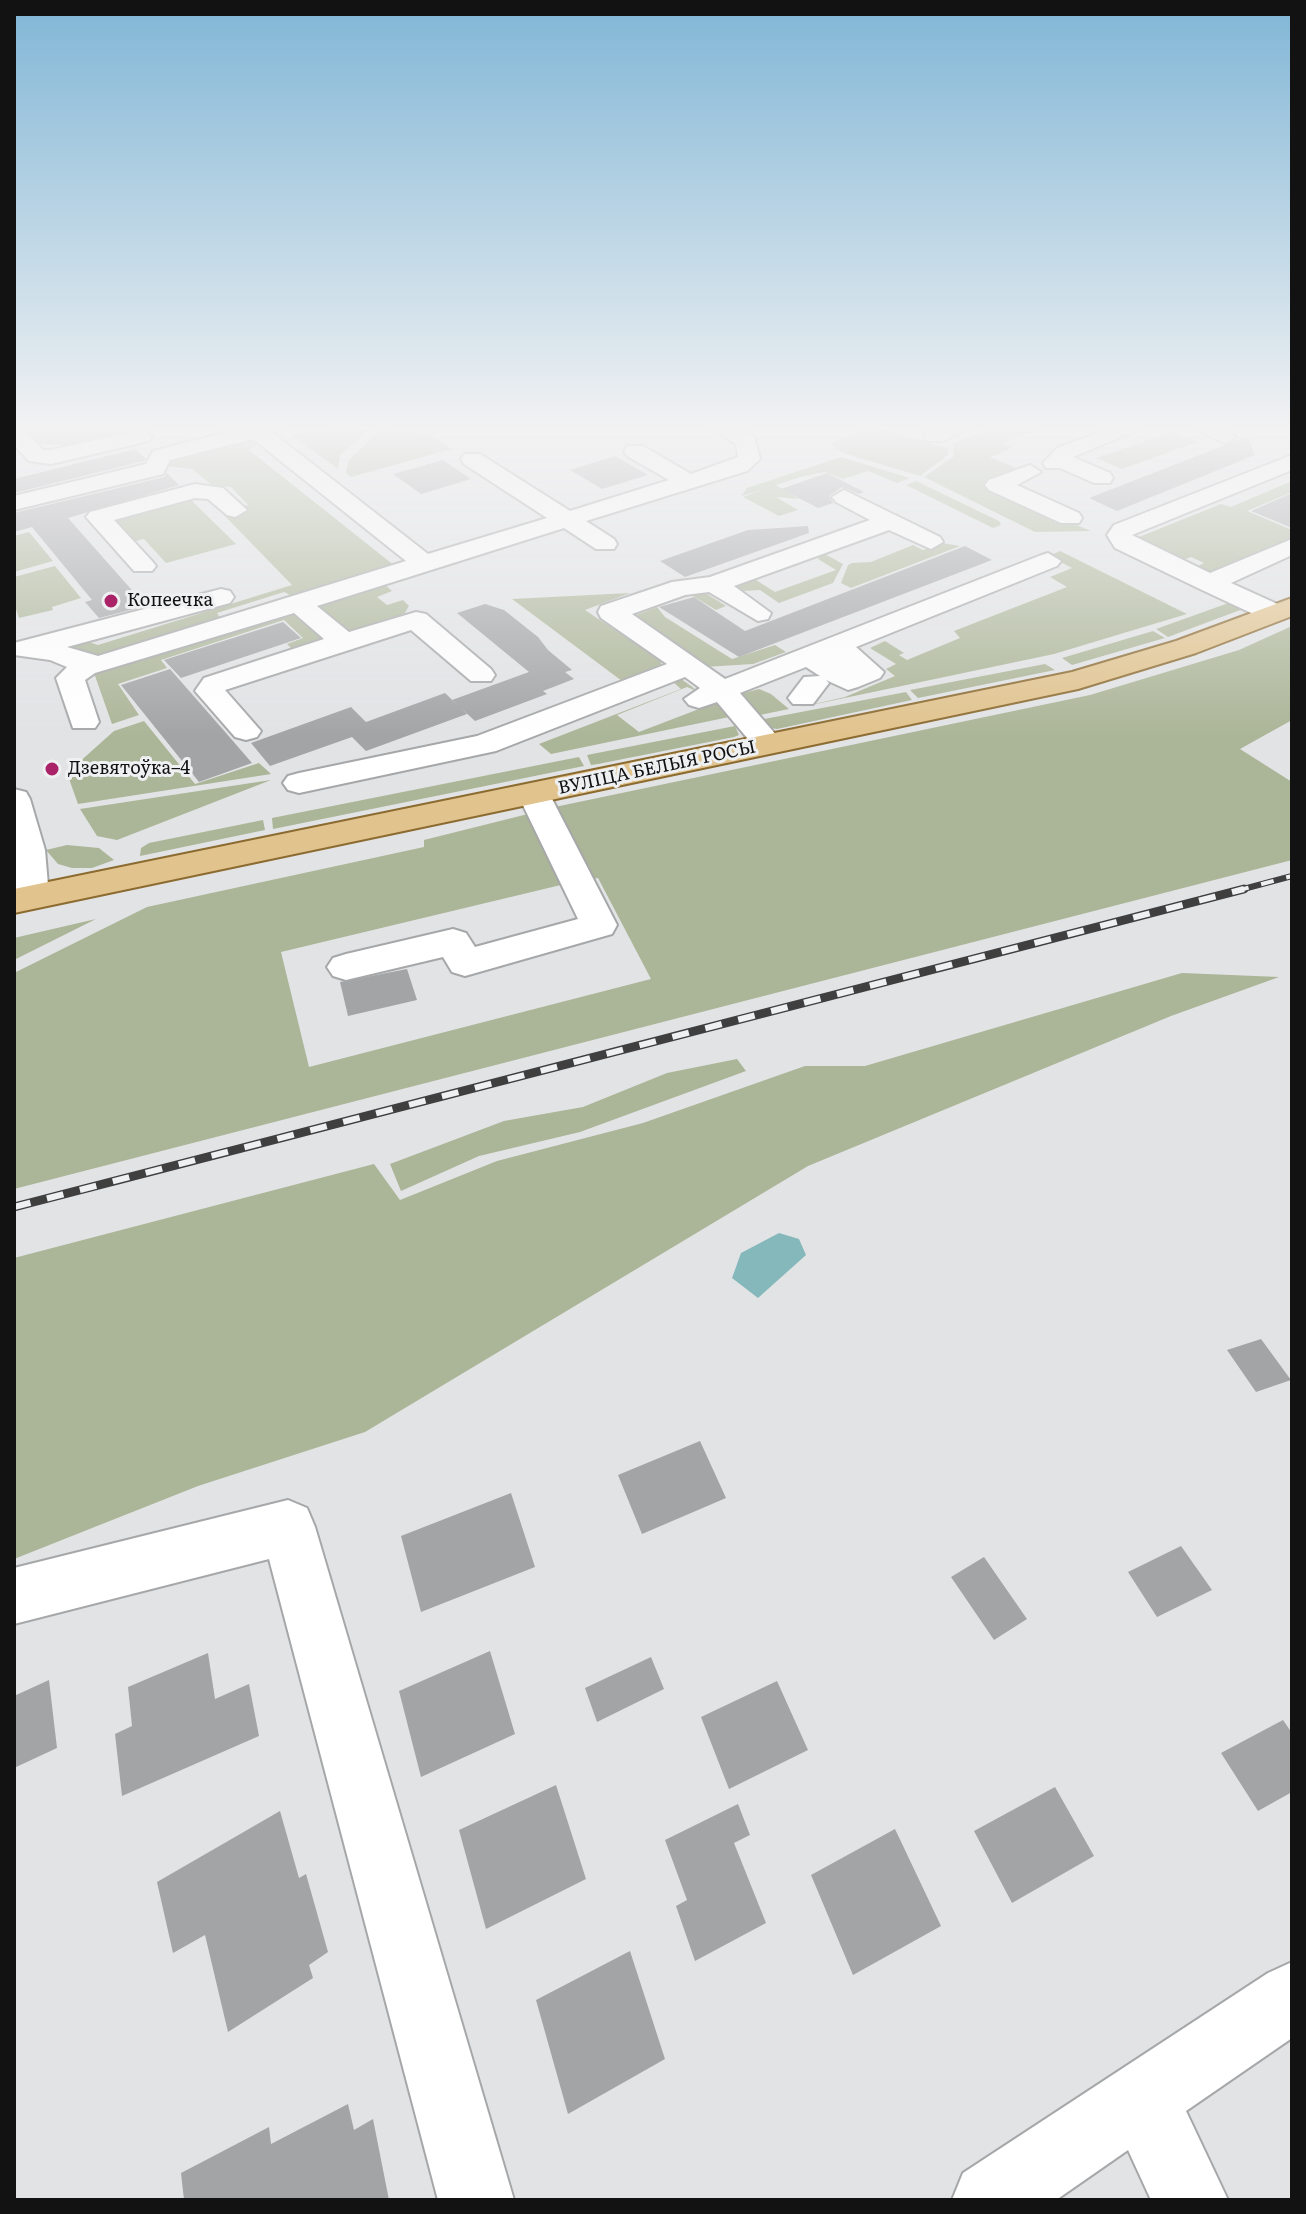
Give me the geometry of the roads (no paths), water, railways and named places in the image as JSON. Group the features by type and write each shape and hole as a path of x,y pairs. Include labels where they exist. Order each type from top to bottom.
{"main road":[{"name":"ВУЛІЦА БЕЛЫЯ РОСЫ","path":"22,899 1078,680 1186,647 1283,610"}],"street":[{"path":"110,530 143,566"},
{"path":"364,530 421,589 481,675"},
{"path":"246,731 210,691 214,684 344,642 421,589 545,530"},
{"path":"583,530 605,544"},
{"path":"769,744 711,694 689,666 611,612 681,588 714,584 864,530"},
{"path":"908,530 931,542"},
{"path":"1123,530 1119,535 1124,543 1209,583 1283,610"},
{"path":"1209,583 1292,546"},
{"path":"711,694 823,670 1048,561"},
{"path":"714,584 758,613"},
{"path":"19,650 84,651 253,587"},
{"path":"62,610 84,651 100,664 298,603 421,589"},
{"path":"298,603 344,642"},
{"path":"84,651 70,678 84,722"},
{"path":"299,783 485,744 689,666"},
{"path":"346,967 453,942 465,963 599,925 533,793"},
{"path":"14,799 28,850 22,899"},
{"path":"14,1596 288,1527 476,2200"},
{"path":"990,2200 1292,1997"},
{"path":"1141,2097 1190,2200"}],"water":[{"path":"779,1233 799,1239 806,1255 758,1298 732,1278 741,1253"}],"railway":[{"path":"1236,891 1292,876"},
{"path":"14,1207 1244,889"}],"place":[{"name":"Копеечка","path":"111,601"},
{"name":"Дзевятоўка–4","path":"52,769"}]}
